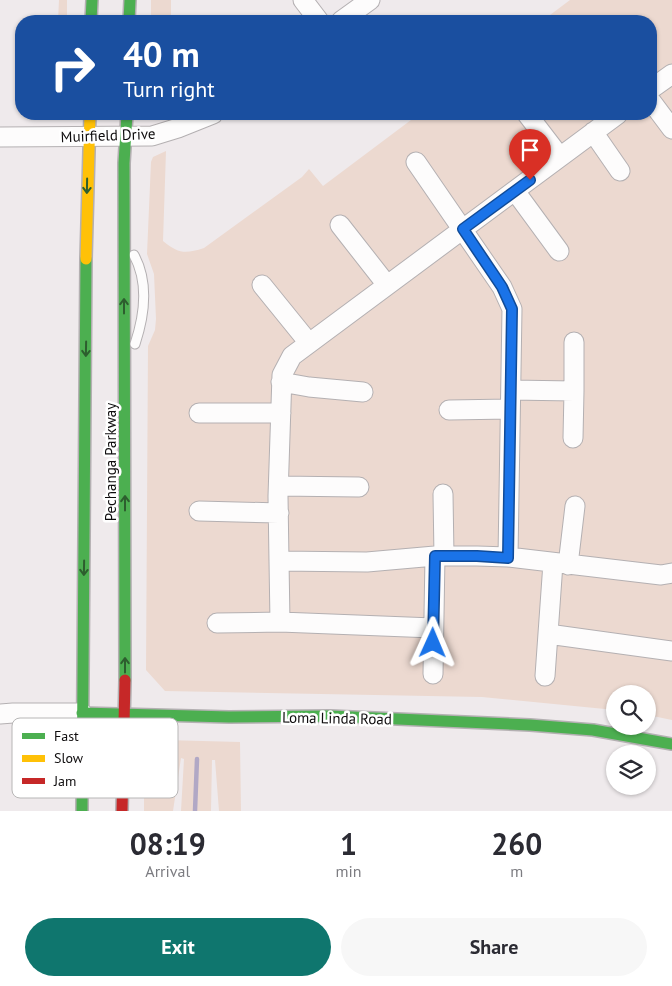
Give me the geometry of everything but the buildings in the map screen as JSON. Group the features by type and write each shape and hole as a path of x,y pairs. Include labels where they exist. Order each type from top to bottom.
{"main road":[{"path":"91,15 92,0"},
{"path":"129,15 130,0"},
{"name":"Pechanga Parkway","path":"82,718 89,120"},
{"name":"Pechanga Parkway","path":"124,718 124,163 126,120"},
{"name":"Loma Linda Road","path":"82,713 229,717 330,716 530,725 593,730 672,744"},
{"name":"Pechanga Parkway","path":"82,798 82,811"},
{"name":"Pechanga Parkway","path":"122,798 122,811"}],"street":[{"path":"303,0 314,15"},
{"path":"349,15 370,0"},
{"path":"657,85 672,74"},
{"path":"657,109 672,129"},
{"name":"Muirfield Drive","path":"0,137 152,136 198,120"},
{"path":"532,120 560,157"},
{"path":"280,622 279,486 281,382 282,375 292,356 610,120"},
{"path":"593,132 620,171"},
{"path":"416,162 502,287 512,309 508,558"},
{"path":"515,191 559,251"},
{"path":"340,224 387,285"},
{"path":"262,285 308,343"},
{"path":"573,438 574,342"},
{"path":"281,382 309,387 363,392"},
{"path":"511,390 574,391"},
{"path":"449,410 510,409"},
{"path":"199,413 280,413"},
{"path":"279,486 359,486"},
{"path":"433,674 434,628 443,494"},
{"path":"545,676 548,634 560,564 575,506"},
{"path":"199,511 279,513"},
{"path":"279,561 367,562 440,556 477,556 661,575 672,573"},
{"path":"217,623 280,622 434,628"},
{"path":"548,634 672,651"},
{"name":"Loma Linda Road","path":"0,714 13,712 82,713"}],"lane":[{"path":"124,236 140,271 144,309 137,337 124,372"}],"shaded area":[{"path":"59,0 67,0 67,15 58,15"},
{"path":"151,0 171,0 171,15 151,15"},
{"path":"570,0 672,0 672,720 656,717 656,685 606,685 606,709 482,697 165,691 146,670 148,346 155,330 156,319 154,274 147,254 151,162 153,157 166,151 163,241 182,252 204,248 302,177 309,169 323,186 411,120 657,120 657,15 550,15"},
{"path":"178,740 240,742 241,811 219,811 215,760 212,760 211,811 181,811 184,759 181,758 178,778"},
{"path":"144,798 175,798 173,811 144,811"}],"waterway":[{"path":"195,811 197,759"}],"traffic: fast":[{"path":"91,15 92,0"},
{"path":"129,15 130,0"},
{"path":"125,680 124,163 127,120"},
{"path":"83,718 86,259"},
{"path":"82,713 229,717 330,716 530,725 593,730 672,744"},
{"path":"82,798 82,811"}],"traffic: slow":[{"path":"86,259 90,120"}],"traffic: jam":[{"path":"124,718 125,680"},
{"path":"122,798 122,811"}],"route":[{"path":"433,643 435,556 508,558 512,309 502,287 463,229 530,180"}]}
